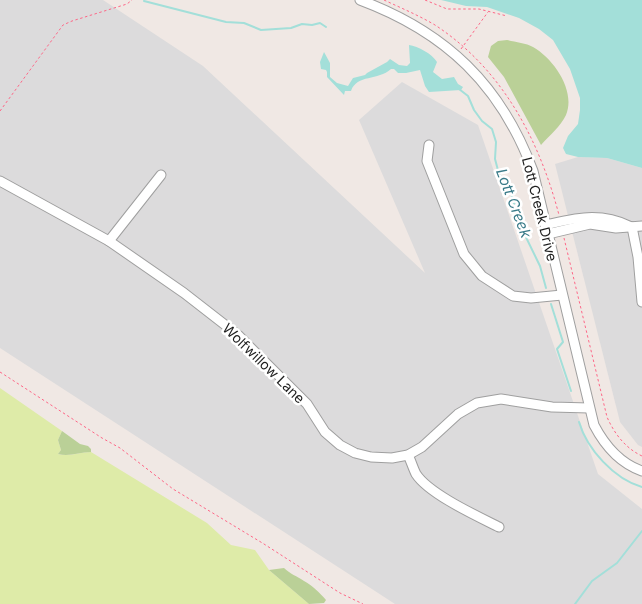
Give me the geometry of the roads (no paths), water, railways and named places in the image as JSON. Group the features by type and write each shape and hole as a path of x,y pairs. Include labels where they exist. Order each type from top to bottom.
{"street":[{"name":"Lott Creek Drive","path":"360,0 418,27 456,55 484,82 516,130 532,171 594,425 602,440 612,452 642,471"},
{"path":"429,145 426,161 464,254 482,276 513,296 531,298 562,295"},
{"path":"109,241 161,175"},
{"name":"Wolfwillow Lane","path":"0,181 109,241 184,293 238,335 307,404 325,432 340,445 356,453 371,457 392,458 408,455 422,447 458,414 477,404 501,399 552,407 589,408"},
{"path":"546,230 590,224 616,228 642,226"},
{"path":"632,227 638,257 642,302"},
{"path":"408,455 417,474 428,486 457,505 499,527"}],"water":[{"path":"441,0 642,0 642,168 607,158 578,157 566,154 563,148 568,136 578,124 580,98 570,69 553,40 539,29 519,18 487,7 466,6"},
{"path":"409,45 432,56 437,62 433,72 442,79 454,77 458,84 463,87 461,90 429,92 420,70 398,73 391,69 386,73 358,82 351,91 345,91 344,95 327,77 326,70 321,69 320,62 324,52 330,63 330,77 337,83 348,86 353,78 365,75 390,59 399,65 407,66 410,63"}],"waterway":[{"name":"Lott Creek","path":"144,1 226,22 244,23 261,30 291,28 302,24 312,25 320,23 326,27"},
{"name":"Lott Creek","path":"459,89 468,96 474,110 482,121 492,129 496,142 495,159 499,174 509,186 521,227 540,266 546,288"},
{"name":"Lott Creek","path":"551,304 563,342 557,349 571,391"},
{"path":"579,422 588,442 603,462 621,477 642,487"},
{"path":"575,604 592,581 617,563 642,531"}]}
